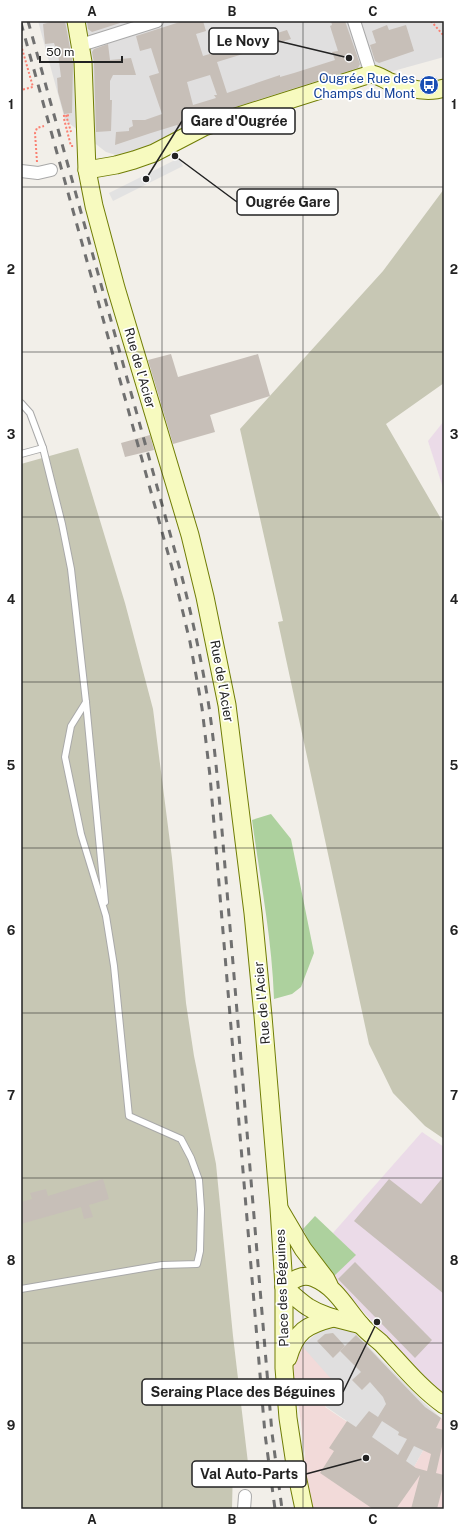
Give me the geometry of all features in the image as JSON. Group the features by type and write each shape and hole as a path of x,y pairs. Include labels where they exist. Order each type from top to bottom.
{"main road":[{"name":"Rue de l'Acier","path":"76,21 83,62 87,170 94,206 116,288 190,535 228,705 254,913 279,1208"},
{"path":"87,170 134,160 154,153 204,127 371,74 377,75 399,85 418,90 438,90 444,88"},
{"path":"279,1208 303,1249 326,1279 330,1287 361,1325 420,1385 444,1405"},
{"name":"Place des Béguines","path":"279,1208 284,1287 284,1368 291,1436 304,1509"},
{"path":"330,1287 314,1278 302,1276 296,1278 284,1287 307,1306 333,1318 361,1325"},
{"path":"284,1368 292,1345 299,1334 316,1322 333,1318"}],"street":[{"path":"81,45 158,21"},
{"path":"354,21 371,74"},
{"path":"21,171 38,173 51,170"},
{"path":"244,1509 245,1496"}],"lane":[{"path":"21,403 30,413 43,448 62,524 71,569 86,702 106,916 114,966 129,1116 182,1139 199,1180 201,1209 200,1251 197,1264 162,1265 21,1290"},
{"path":"21,454 43,448"},
{"path":"86,702 71,726 65,757 81,834 106,916"}],"path":[{"path":"431,21 444,36"},
{"path":"21,45 33,87 21,90"},
{"path":"63,116 66,115 74,145 71,146 64,119"},
{"path":"38,173 35,133 37,128 44,126"}],"shaded area":[{"path":"38,21 444,21 444,57 184,129 155,144 135,151 116,155 106,152 65,120"},
{"path":"179,158 183,166 113,201 109,193"},
{"path":"444,189 444,383 386,424 444,524 444,1139 425,1126 393,1093 369,1044 278,622 283,621 240,429 383,271"},
{"path":"444,421 444,491 428,441"},
{"path":"78,448 125,603 153,709 172,858 186,1003 194,1056 216,1164 233,1336 248,1463 233,1465 232,1509 21,1509 21,464"},
{"path":"422,1132 444,1147 444,1393 423,1376 332,1278 355,1255 333,1233"},
{"path":"330,1327 343,1328 356,1334 423,1402 441,1418 414,1467 325,1406 302,1346 317,1333"},
{"path":"302,1346 341,1390 325,1407 414,1467 441,1418 444,1420 444,1509 311,1509 303,1467 305,1454 296,1386 291,1370 292,1362"}],"green space":[{"path":"271,814 291,839 314,953 301,987 292,994 274,999 271,954 252,820"},
{"path":"315,1216 356,1255 332,1278 318,1260 303,1229"}],"building":[{"path":"51,21 65,21 73,64 72,113 64,114 58,92 57,78 61,77 57,46 55,46 54,43 45,44 43,24"},
{"path":"87,21 120,21 120,23 92,32 88,29"},
{"path":"183,21 203,21 206,31 196,34 203,56 287,30 291,39 217,62 227,93 280,75 280,77 335,60 332,52 338,51 330,26 332,25 331,21 345,21 360,64 358,68 201,118 178,127 177,125 115,145 116,132 129,131 129,128 133,126 132,120 145,120 162,114 149,76 159,73 151,48 140,51 136,36","holes":["210,75 217,95 214,95 216,98 193,105 187,82"]},
{"path":"387,25 389,30 406,25 414,51 379,63 375,61 370,45 376,43 372,31"},
{"path":"108,44 110,60 131,58 136,75 113,75 110,81 110,100 112,100 111,131 96,132 94,63 92,52 94,49"},
{"path":"171,354 178,377 258,354 270,396 210,415 215,432 173,444 148,360"},
{"path":"150,435 154,450 125,457 121,443"},
{"path":"444,1176 444,1294 354,1221 389,1179 421,1204"},
{"path":"103,1179 109,1199 89,1205 93,1217 84,1219 81,1207 21,1224 21,1202 32,1199 30,1193 46,1189 48,1196"},
{"path":"355,1262 432,1340 415,1358 338,1279"},
{"path":"333,1333 345,1346 333,1358 317,1341 325,1334"},
{"path":"356,1335 425,1407 441,1418 436,1428 444,1430 444,1438 436,1473 444,1475 444,1482 437,1509 411,1509 420,1475 396,1509 373,1509 320,1473 334,1451 329,1448 347,1421 356,1427 369,1411 378,1417 386,1404 383,1397 370,1382 362,1390 352,1380 361,1372 340,1351","holes":["382,1421 399,1432 398,1435 407,1439 398,1455 372,1437","414,1446 431,1454 427,1471 416,1468 406,1461"]}],"railway":[{"path":"28,21 181,573 206,690 218,781 272,1433 282,1509"},
{"path":"21,23 174,575 190,642 202,708 210,776 265,1434 275,1509"}],"place":[{"name":"Le Novy","path":"349,58"},
{"name":"Ougrée Rue des Champs du Mont","path":"429,85"},
{"name":"Ougrée Gare","path":"175,156"},
{"name":"Gare d'Ougrée","path":"146,179"},
{"name":"Seraing Place des Béguines","path":"377,1322"},
{"name":"Val Auto-Parts","path":"366,1458"}]}
